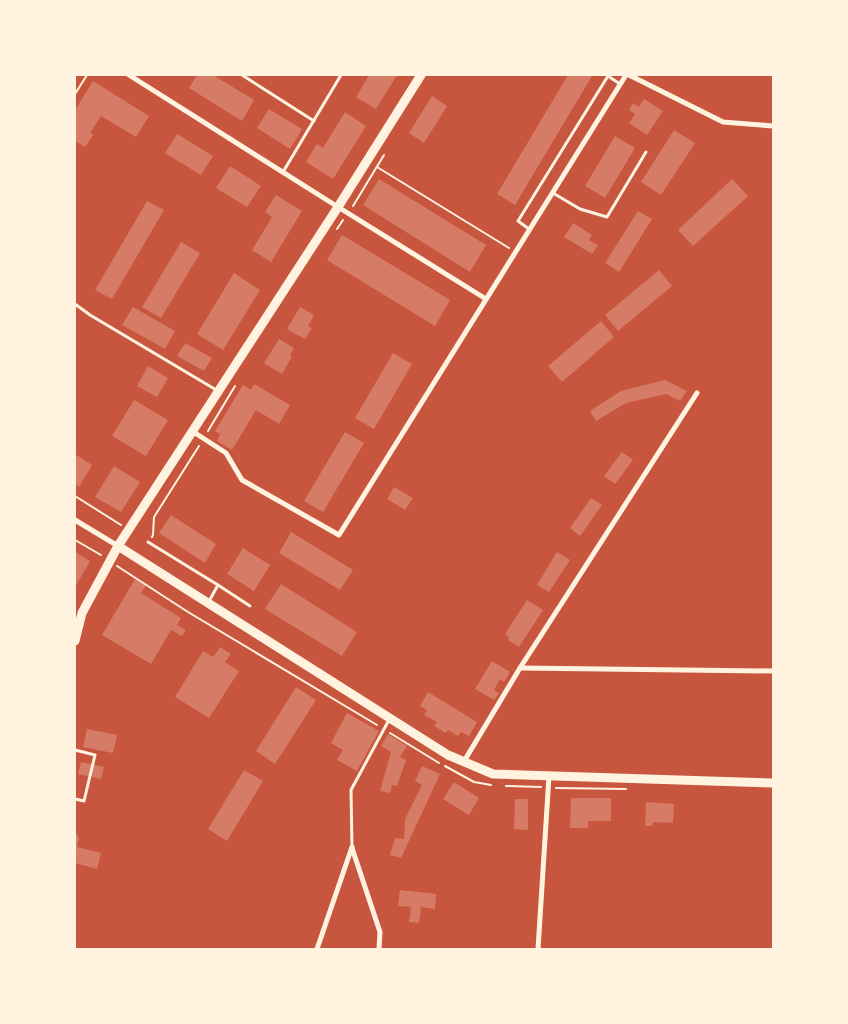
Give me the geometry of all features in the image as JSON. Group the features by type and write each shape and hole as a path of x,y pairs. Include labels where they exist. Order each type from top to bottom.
{"main road":[{"path":"75,642 77,627 82,613 118,546 338,207 421,75"},
{"path":"118,546 448,755 492,774 773,783"}],"street":[{"path":"129,75 486,299"},
{"path":"192,431 226,453 242,480 339,535 627,75 723,122 773,126"},
{"path":"463,763 520,668 697,394"},
{"path":"75,520 118,546"},
{"path":"520,668 773,670"},
{"path":"538,949 548,776"},
{"path":"317,949 352,847"},
{"path":"352,847 380,932 379,949"}],"lane":[{"path":"242,75 314,121"},
{"path":"283,172 341,75"},
{"path":"530,229 518,221 533,196 608,76 620,84"},
{"path":"553,193 580,209 607,217 646,152"},
{"path":"75,304 90,315 218,391"},
{"path":"148,542 250,606"},
{"path":"208,603 218,586"},
{"path":"352,847 351,790 390,718"},
{"path":"75,750 95,755 84,801 75,799"}],"path":[{"path":"75,94 87,75"},
{"path":"336,230 348,214 386,151"},
{"path":"377,167 515,252"},
{"path":"148,542 153,535 154,517 236,385"},
{"path":"75,496 128,530"},
{"path":"75,540 188,612 421,752 474,782 494,785"},
{"path":"503,786 630,790"}],"building":[{"path":"197,75 213,75 254,100 242,121 189,88"},
{"path":"369,75 397,75 376,109 356,97"},
{"path":"568,75 592,76 515,205 497,194"},
{"path":"93,81 149,116 136,137 101,116 90,133 94,134 85,147 75,141 75,110"},
{"path":"432,96 447,106 424,143 409,133"},
{"path":"644,99 663,111 647,135 629,123 635,114 629,110 633,103 639,107"},
{"path":"269,109 302,129 290,149 257,128"},
{"path":"345,112 366,126 333,179 306,162 317,144 323,148"},
{"path":"674,130 695,143 661,195 641,182"},
{"path":"177,134 213,156 201,175 165,153"},
{"path":"615,136 635,148 605,198 585,186"},
{"path":"230,166 261,186 247,207 216,188"},
{"path":"379,179 486,245 470,272 363,205"},
{"path":"732,179 748,196 693,246 678,230"},
{"path":"276,195 302,211 271,262 252,250 272,217 265,212"},
{"path":"147,201 164,210 112,299 95,290"},
{"path":"638,211 652,219 619,272 605,263"},
{"path":"573,223 592,235 589,240 598,245 592,254 564,237"},
{"path":"342,235 450,300 435,326 327,260"},
{"path":"181,242 200,253 161,318 142,307"},
{"path":"659,270 672,286 618,331 605,315"},
{"path":"234,273 260,290 223,350 197,334"},
{"path":"133,307 175,331 165,349 122,325"},
{"path":"300,307 314,315 308,326 312,328 305,339 287,329"},
{"path":"601,321 614,337 562,382 548,366"},
{"path":"279,339 294,348 290,355 292,356 282,374 264,363"},
{"path":"185,343 212,358 204,371 177,356"},
{"path":"393,353 412,364 374,429 355,418"},
{"path":"148,366 168,378 157,397 137,386"},
{"path":"665,380 687,391 680,401 666,394 626,403 596,421 590,411 621,391"},
{"path":"254,384 290,405 279,424 256,410 232,450 217,441 220,434 215,431 243,385 251,390"},
{"path":"134,400 168,420 146,456 112,436"},
{"path":"345,432 364,443 323,512 304,501"},
{"path":"622,452 633,460 615,484 604,476"},
{"path":"75,454 92,465 79,487 75,484"},
{"path":"114,466 140,482 121,512 95,497"},
{"path":"394,487 413,498 405,510 387,499"},
{"path":"591,498 602,505 580,536 570,528"},
{"path":"171,515 216,544 205,563 159,533"},
{"path":"291,532 353,570 340,590 279,553"},
{"path":"243,548 270,565 254,591 227,574"},
{"path":"75,552 90,561 75,587"},
{"path":"557,552 570,560 549,592 537,585"},
{"path":"135,579 146,585 141,593 181,618 177,625 186,630 182,636 171,630 151,664 102,635"},
{"path":"281,584 357,632 342,656 265,609"},
{"path":"527,600 543,610 519,647 508,640 509,637 505,634"},
{"path":"220,647 231,654 225,662 239,671 209,718 175,697 203,651 213,657"},
{"path":"492,661 510,672 504,682 500,679 494,690 499,693 494,700 475,689"},
{"path":"296,687 316,700 275,764 256,751"},
{"path":"428,692 477,722 469,736 461,732 458,736 448,730 446,733 434,726 437,722 424,715 427,710 420,706"},
{"path":"347,713 379,731 357,771 337,760 343,750 331,743"},
{"path":"87,729 117,735 113,753 83,747"},
{"path":"388,734 407,746 400,757 406,760 397,786 392,785 390,793 380,791 391,752 381,746"},
{"path":"81,762 104,767 101,779 78,774"},
{"path":"422,766 440,774 401,858 390,855 395,838 404,839 405,819 422,785 415,781"},
{"path":"244,770 263,781 227,841 208,829"},
{"path":"454,782 479,798 469,815 443,799"},
{"path":"571,798 611,798 611,821 588,821 588,828 570,828"},
{"path":"515,799 528,799 528,830 514,829"},
{"path":"646,802 674,804 673,823 653,822 652,826 645,826"},
{"path":"75,832 79,838 77,847 101,853 97,869 75,863"},
{"path":"400,890 436,894 435,909 421,907 419,923 409,922 411,907 398,906"}]}
